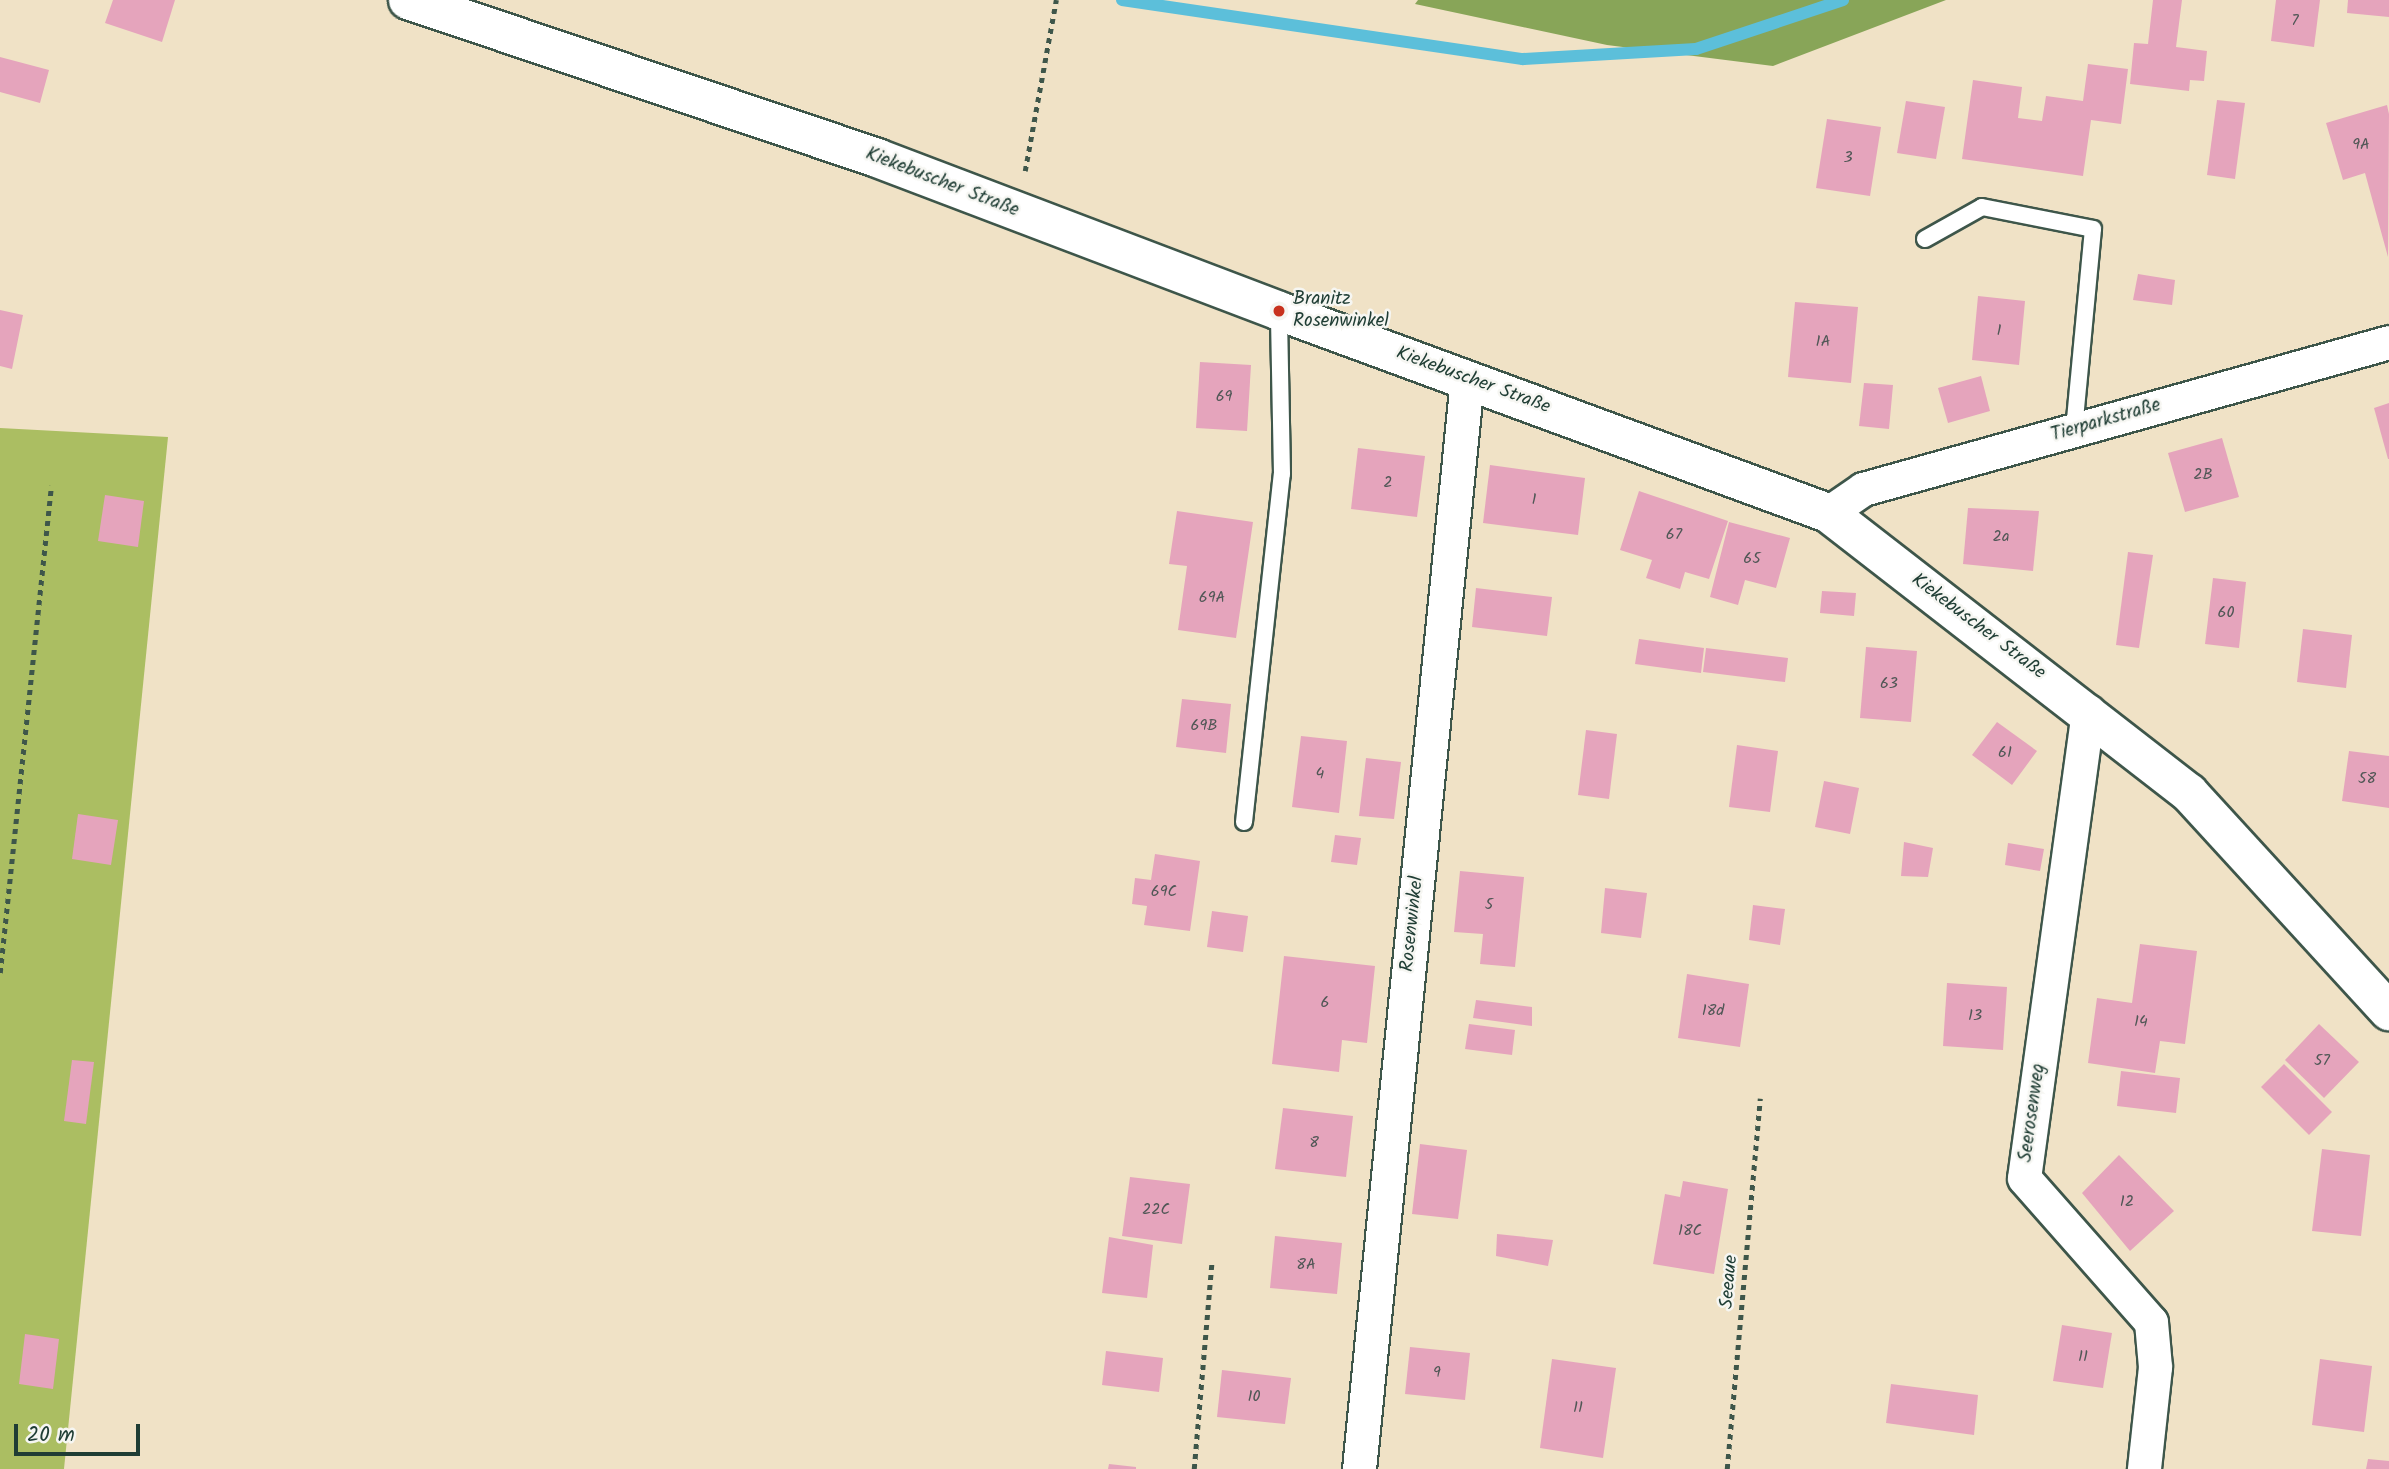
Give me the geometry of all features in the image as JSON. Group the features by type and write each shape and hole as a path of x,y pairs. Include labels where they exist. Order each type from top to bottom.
{"street":[{"name":"Kiekebuscher Straße","path":"408,0 877,158 1279,311 1828,513 2088,711 2189,793 2389,1011"},
{"name":"Tierparkstraße","path":"1828,513 1863,489 2389,342"},
{"name":"Rosenwinkel","path":"1359,1469 1467,379"},
{"name":"Seerosenweg","path":"2088,711 2024,1178 2151,1322 2155,1367 2144,1469"}],"lane":[{"path":"1925,239 1982,207 2093,229 2074,430"},
{"path":"1244,822 1282,474 1279,311"}],"path":[{"path":"1018,211 1056,0"},
{"path":"0,974 51,486"},
{"name":"Seeaue","path":"1727,1469 1760,1098"},
{"path":"1194,1469 1212,1261"}],"green space":[{"path":"1418,0 1946,0 1773,66 1607,45 1415,4"},
{"path":"0,428 168,437 64,1469 0,1469"}],"building":[{"path":"113,0 175,0 162,42 105,23"},
{"path":"2153,0 2182,0 2176,47 2207,51 2204,81 2190,80 2189,91 2130,84 2134,43 2148,44"},
{"path":"2276,0 2320,0 2314,47 2271,41"},
{"path":"2348,0 2389,0 2389,17 2347,13"},
{"path":"0,57 49,70 40,103 0,92"},
{"path":"2088,64 2128,69 2121,124 2091,120 2083,176 1962,159 1973,80 2022,87 2018,118 2042,121 2046,96 2083,101"},
{"path":"2217,100 2245,103 2235,179 2207,175"},
{"path":"1906,101 1945,107 1936,159 1897,153"},
{"path":"2387,105 2388,257 2365,173 2343,180 2326,123"},
{"path":"1827,119 1881,127 1870,196 1816,188"},
{"path":"2138,274 2175,280 2172,305 2133,300"},
{"path":"1978,296 2025,301 2019,365 1972,360"},
{"path":"1795,302 1858,307 1851,383 1788,377"},
{"path":"0,310 23,315 12,369 0,366"},
{"path":"1200,362 1251,365 1247,431 1196,428"},
{"path":"1981,376 1990,411 1948,423 1938,388"},
{"path":"1864,383 1893,385 1889,429 1859,426"},
{"path":"2389,403 2389,459 2388,459 2374,408"},
{"path":"2222,438 2239,497 2185,512 2168,453"},
{"path":"1358,448 1425,456 1417,517 1351,509"},
{"path":"1490,465 1585,478 1578,535 1483,523"},
{"path":"1639,491 1728,521 1709,579 1685,572 1680,589 1646,578 1652,560 1620,550"},
{"path":"105,495 144,501 138,547 98,541"},
{"path":"1968,508 2039,511 2033,571 1963,564"},
{"path":"1177,511 1253,522 1236,638 1178,630 1187,566 1169,564"},
{"path":"1729,522 1790,538 1776,588 1745,580 1738,605 1710,597"},
{"path":"2128,552 2153,555 2139,648 2116,645"},
{"path":"2213,578 2246,582 2239,648 2205,644"},
{"path":"1476,588 1552,597 1547,636 1472,627"},
{"path":"1822,591 1856,593 1854,616 1820,613"},
{"path":"2303,629 2352,635 2346,688 2297,682"},
{"path":"1639,639 1704,648 1701,673 1635,664"},
{"path":"1866,647 1917,651 1911,722 1860,718"},
{"path":"1706,648 1788,658 1785,682 1703,672"},
{"path":"1182,699 1231,704 1226,753 1176,747"},
{"path":"1997,722 2037,751 2012,785 1972,755"},
{"path":"1586,730 1617,734 1609,799 1578,795"},
{"path":"1301,736 1347,741 1339,813 1292,807"},
{"path":"1737,745 1778,751 1770,812 1729,807"},
{"path":"2349,751 2389,756 2389,808 2342,801"},
{"path":"1366,758 1401,762 1394,819 1359,816"},
{"path":"1824,781 1859,788 1850,834 1815,827"},
{"path":"78,814 118,820 111,865 72,859"},
{"path":"1335,835 1361,838 1357,865 1331,862"},
{"path":"1904,842 1933,848 1928,877 1901,876"},
{"path":"2008,843 2044,849 2040,871 2005,865"},
{"path":"1155,854 1200,861 1190,931 1144,925 1147,906 1132,904 1135,878 1151,880"},
{"path":"1460,871 1524,877 1515,967 1480,964 1483,934 1454,932"},
{"path":"1605,888 1647,893 1641,938 1601,933"},
{"path":"1753,905 1785,909 1780,945 1749,940"},
{"path":"1212,911 1248,916 1243,952 1207,947"},
{"path":"2140,944 2197,951 2185,1044 2160,1041 2155,1073 2088,1063 2097,998 2132,1003"},
{"path":"1284,956 1375,966 1367,1043 1342,1040 1339,1072 1272,1064"},
{"path":"1687,974 1749,984 1740,1047 1678,1038"},
{"path":"1947,983 2007,987 2003,1050 1943,1046"},
{"path":"1476,1000 1532,1007 1532,1026 1473,1018"},
{"path":"1469,1024 1515,1030 1512,1055 1465,1049"},
{"path":"2319,1024 2359,1062 2324,1098 2285,1060"},
{"path":"72,1060 94,1062 86,1124 64,1121"},
{"path":"2284,1064 2332,1112 2309,1135 2261,1087"},
{"path":"2121,1071 2180,1078 2176,1113 2117,1106"},
{"path":"1283,1108 1353,1116 1346,1177 1275,1169"},
{"path":"1420,1144 1467,1150 1458,1219 1412,1214"},
{"path":"2322,1149 2370,1155 2361,1236 2312,1231"},
{"path":"2119,1155 2174,1211 2130,1251 2082,1193"},
{"path":"1130,1177 1190,1184 1182,1244 1122,1236"},
{"path":"1683,1181 1728,1189 1714,1274 1653,1264 1665,1194 1680,1197"},
{"path":"1497,1234 1553,1240 1548,1266 1496,1256"},
{"path":"1275,1236 1342,1243 1337,1294 1270,1288"},
{"path":"1109,1237 1153,1245 1147,1298 1102,1293"},
{"path":"2062,1325 2112,1333 2103,1388 2053,1381"},
{"path":"25,1334 59,1339 53,1389 19,1384"},
{"path":"1410,1347 1470,1353 1465,1400 1405,1394"},
{"path":"1106,1351 1163,1358 1159,1392 1102,1385"},
{"path":"1552,1359 1616,1368 1603,1458 1540,1448"},
{"path":"2320,1359 2372,1366 2364,1432 2312,1425"},
{"path":"1222,1370 1291,1378 1285,1424 1217,1417"},
{"path":"1891,1384 1978,1395 1974,1435 1886,1423"},
{"path":"2368,1459 2389,1461 2389,1469 2366,1469"},
{"path":"1109,1464 1136,1467 1136,1469 1108,1469"}],"waterway":[{"path":"1122,0 1523,59 1696,49 1843,0"}],"place":[{"name":"Branitz Rosenwinkel","path":"1279,311"}]}
